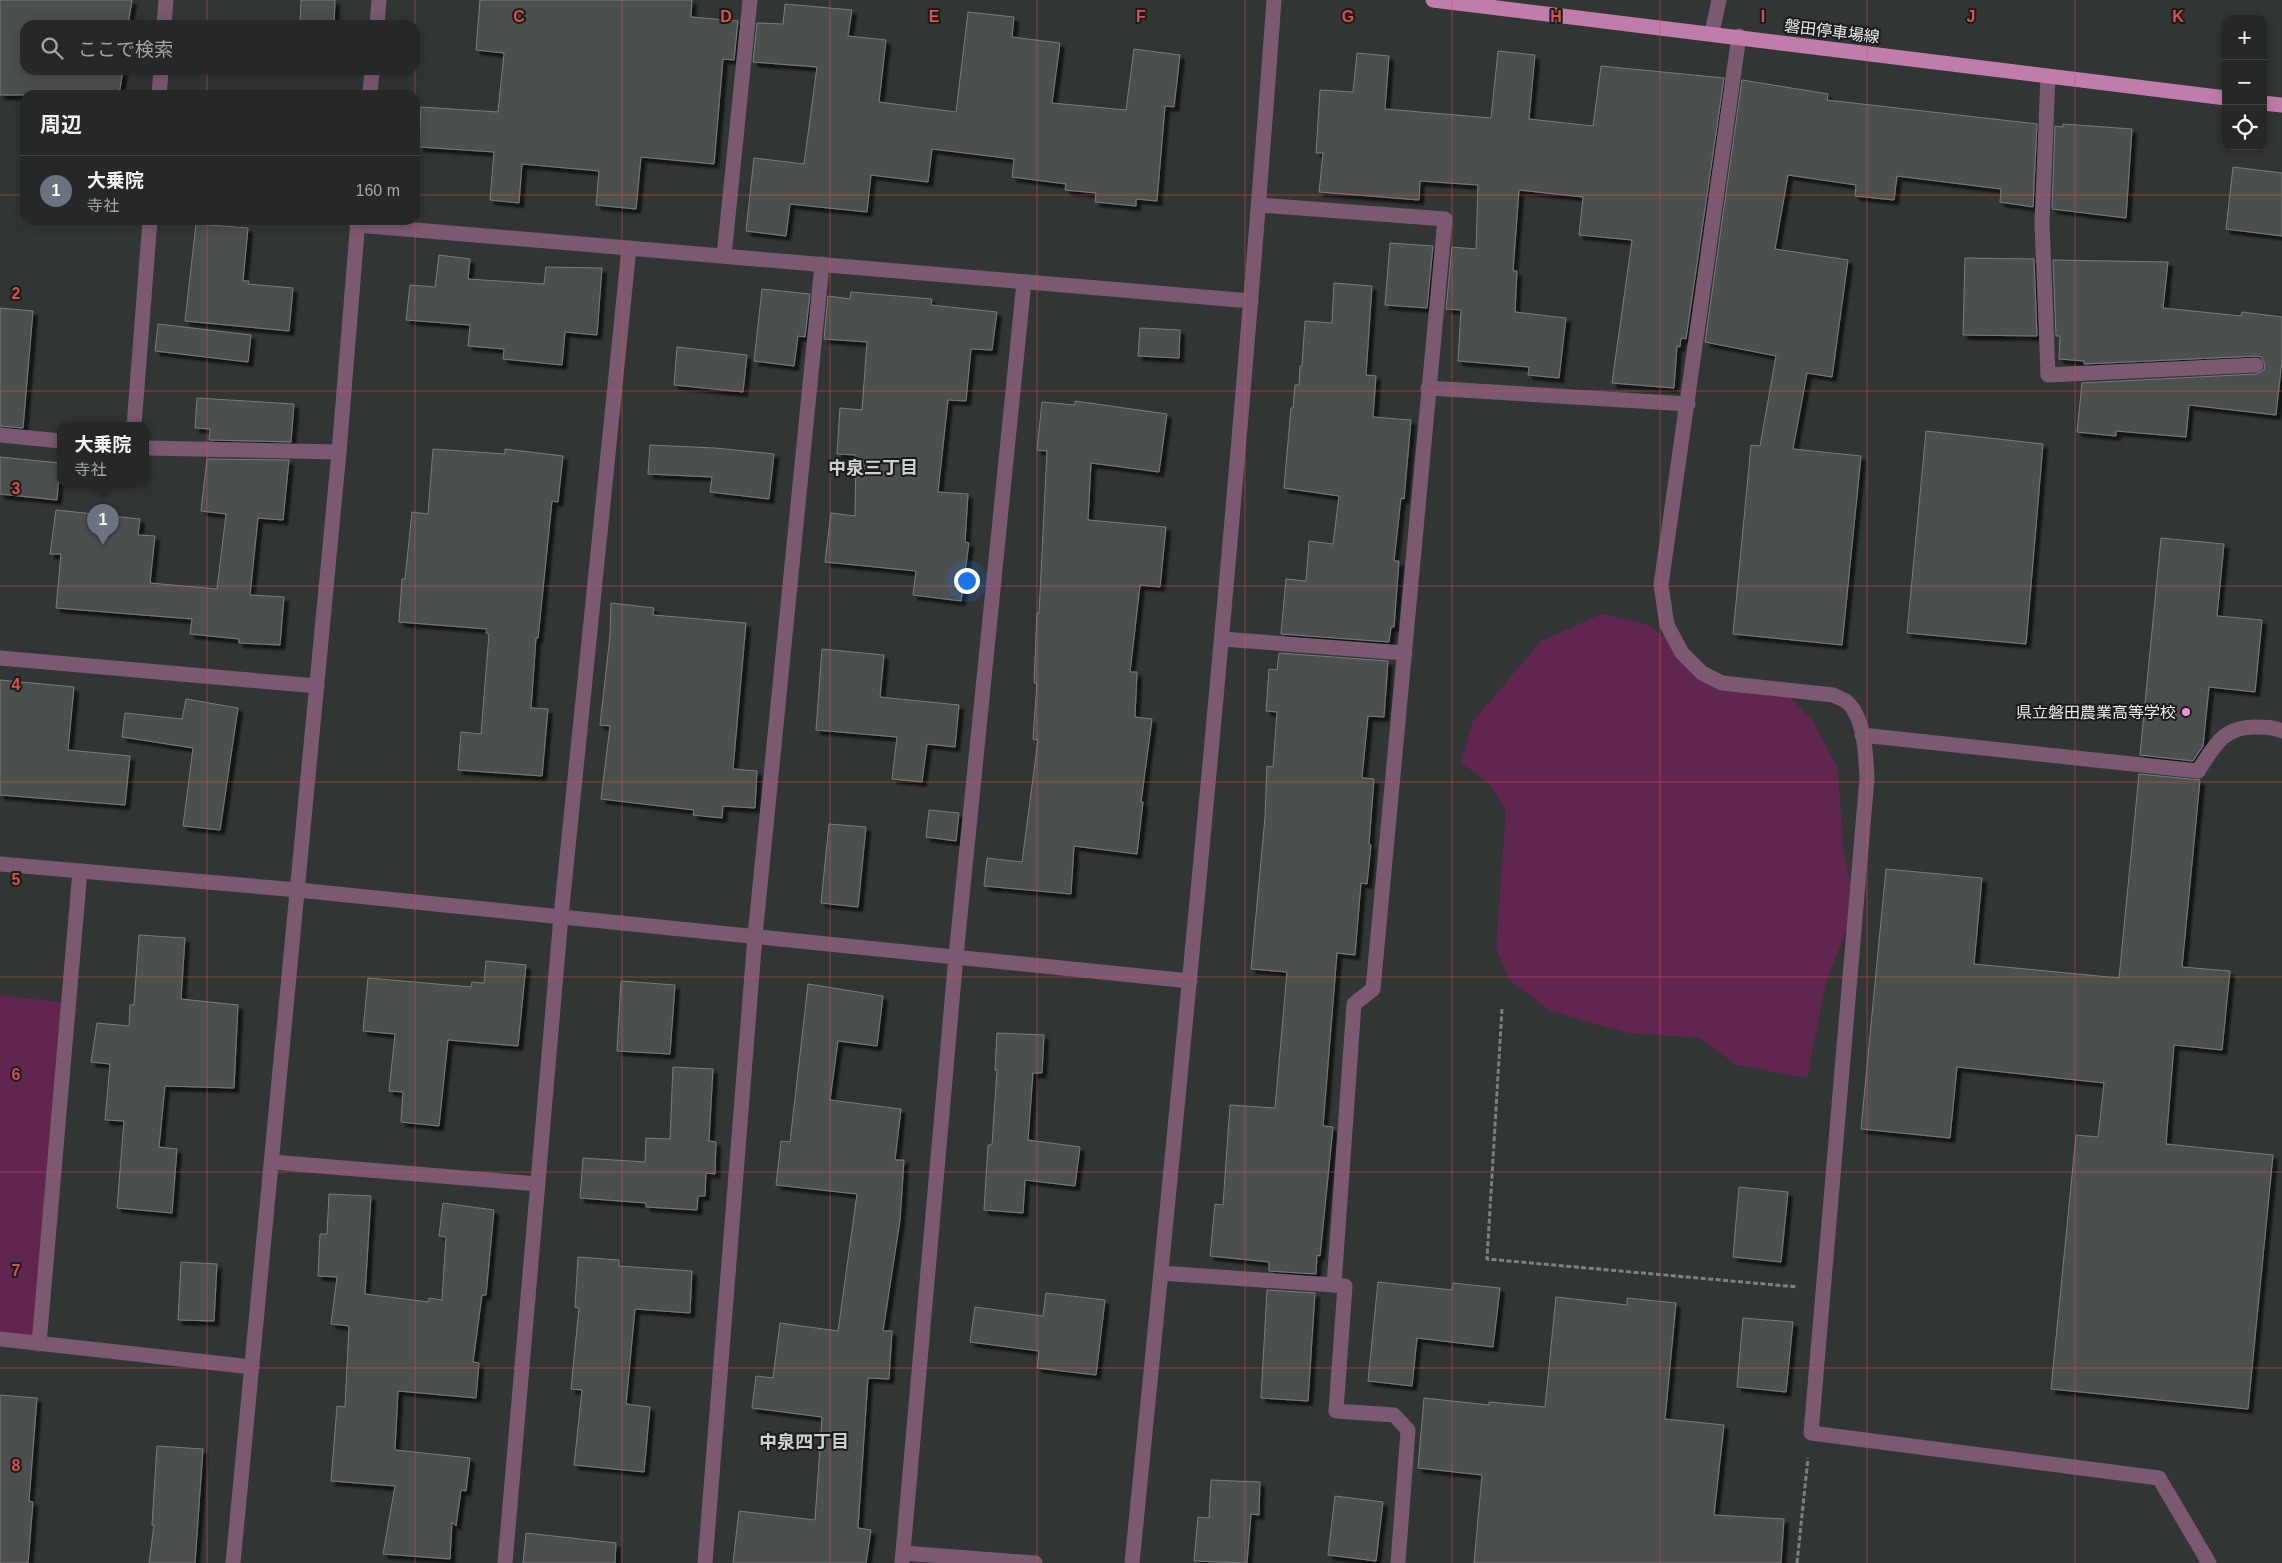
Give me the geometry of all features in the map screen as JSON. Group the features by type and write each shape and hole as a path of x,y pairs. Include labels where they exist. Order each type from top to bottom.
{"main road":[{"name":"磐田停車場線","path":"1433,0 1739,36 2222,98"},
{"path":"2267,103 2282,105"}],"street":[{"path":"164,20 166,0"},
{"path":"377,20 379,0"},
{"path":"724,256 750,0"},
{"path":"1132,1563 1222,639 1259,205 1274,0"},
{"path":"1712,34 1719,0"},
{"path":"1739,36 1661,585 1667,625 1682,653 1702,673 1722,683 1833,694 1848,703 1857,720 1866,748 1867,778 1811,1433 2159,1478 2209,1563"},
{"path":"159,90 161,75"},
{"path":"370,90 372,75"},
{"path":"2048,76 2042,222 2048,375 2256,365"},
{"path":"1259,205 1446,219 1428,388 1405,654 1372,989 1354,1004 1334,1285"},
{"path":"134,422 150,225"},
{"path":"233,1563 339,452 358,225"},
{"path":"389,225 629,248 1251,301"},
{"path":"505,1563 561,916 629,248"},
{"path":"705,1563 755,936 822,264"},
{"path":"1024,282 956,956 902,1558 1035,1563"},
{"path":"1428,388 1688,404"},
{"path":"0,435 57,441"},
{"path":"149,448 339,452"},
{"path":"1222,639 1405,654"},
{"path":"0,658 317,686"},
{"path":"1862,734 2198,771 2216,745 2232,730 2274,727 2282,731"},
{"path":"0,864 298,890 1190,981"},
{"path":"39,1344 80,871"},
{"path":"272,1162 538,1184"},
{"path":"1161,1273 1345,1286 1336,1411 1394,1415 1408,1430 1398,1563"},
{"path":"0,1339 252,1367"}],"path":[{"path":"1502,1009 1487,1259 1823,1290"},
{"path":"1797,1563 1811,1433"}],"shaded area":[{"path":"1602,614 1649,625 1722,683 1782,689 1813,721 1838,769 1843,849 1856,907 1826,982 1807,1078 1736,1065 1700,1038 1628,1033 1551,1011 1509,980 1496,948 1506,810 1488,782 1461,763 1473,721 1541,641"},
{"path":"0,995 69,1003 39,1344 0,1340"}],"building":[{"path":"0,0 132,0 129,20 20,20 20,75 122,75 120,90 20,90 20,95 0,95"},
{"path":"301,0 335,0 334,20 300,20"},
{"path":"480,0 692,0 691,17 738,21 734,60 723,59 714,164 641,157 636,209 596,205 599,171 522,164 519,203 490,200 494,152 420,147 421,107 498,112 504,53 476,50"},
{"path":"785,4 852,10 848,36 886,40 879,102 956,112 968,12 1014,17 1012,37 1060,43 1052,103 1126,110 1134,49 1180,55 1174,107 1165,106 1157,201 1136,199 1136,206 1095,202 1096,193 1065,190 1066,184 1012,177 1014,159 932,149 928,182 871,175 867,212 790,204 786,236 746,231 754,158 804,164 817,67 753,62 757,23 783,24"},
{"path":"1498,51 1535,55 1529,119 1593,126 1601,66 1724,78 1686,339 1681,338 1680,347 1677,346 1674,388 1612,383 1632,240 1579,235 1583,197 1519,190 1513,271 1517,271 1515,312 1566,318 1559,378 1528,375 1529,367 1458,361 1461,310 1446,309 1452,247 1476,249 1478,185 1420,181 1419,200 1319,192 1323,153 1316,153 1320,90 1353,92 1357,53 1389,56 1385,109 1491,118"},
{"path":"1742,80 1828,94 1827,100 2037,124 2033,207 2000,202 2001,189 1897,176 1894,200 1855,196 1856,185 1788,175 1775,249 1848,260 1832,377 1807,373 1793,449 1861,456 1842,645 1733,634 1751,445 1760,446 1776,356 1705,342"},
{"path":"2063,124 2132,129 2126,218 2052,209 2055,126 2063,127"},
{"path":"2233,167 2282,173 2282,236 2226,229"},
{"path":"196,225 248,228 243,281 249,281 248,284 293,288 289,331 185,321"},
{"path":"1390,243 1433,246 1427,308 1385,305"},
{"path":"439,255 470,259 468,279 544,284 546,267 602,268 597,335 565,332 562,365 503,359 504,349 468,346 470,325 406,320 410,285 435,287"},
{"path":"1965,258 2034,259 2037,336 1963,335"},
{"path":"2053,260 2168,262 2163,308 2241,316 2242,312 2282,317 2282,360 2276,415 2189,405 2186,437 2116,431 2116,436 2077,432 2082,383 2256,374 2264,370 2265,364 2261,357 2256,356 2084,364 2084,361 2059,359 2060,336 2056,336"},
{"path":"1334,283 1372,286 1366,375 1376,376 1373,417 1411,420 1404,499 1401,498 1394,561 1399,561 1394,627 1391,627 1389,642 1281,634 1286,579 1306,581 1309,541 1333,544 1339,496 1284,488 1291,408 1293,408 1295,385 1299,385 1305,321 1332,323"},
{"path":"762,289 810,294 805,337 798,336 794,366 754,361"},
{"path":"851,292 932,299 931,305 997,312 992,350 971,349 966,401 948,400 938,492 968,494 965,542 969,543 961,601 913,595 916,571 825,562 831,513 855,516 856,455 837,454 840,408 862,410 867,342 824,339 828,296 850,299"},
{"path":"0,308 33,311 23,428 0,426"},
{"path":"158,324 251,335 248,362 155,351"},
{"path":"1140,328 1180,330 1179,358 1138,356"},
{"path":"677,347 747,355 743,392 674,385"},
{"path":"197,398 294,404 291,442 209,440 210,429 195,428"},
{"path":"1075,401 1167,414 1159,472 1091,463 1088,520 1166,527 1160,587 1140,585 1130,672 1137,672 1135,717 1152,719 1141,802 1143,802 1137,854 1074,846 1071,894 984,886 987,858 1022,862 1038,740 1033,739 1037,683 1034,683 1047,451 1037,450 1042,402 1075,405"},
{"path":"1926,431 2043,444 2026,644 1907,633"},
{"path":"650,445 715,448 774,454 769,499 710,492 712,477 648,474"},
{"path":"433,449 505,454 505,449 563,456 558,502 552,501 538,638 536,638 531,708 548,709 542,776 458,770 461,732 481,734 489,634 486,633 487,629 399,622 402,579 405,579 412,512 428,514"},
{"path":"0,457 57,463 57,500 0,494"},
{"path":"207,459 289,460 283,520 258,518 250,595 284,597 280,645 239,643 239,639 190,634 192,619 56,608 61,554 50,554 56,510 140,519 138,535 155,536 150,583 217,589 226,514 201,511"},
{"path":"2161,538 2224,544 2217,616 2262,620 2255,692 2209,687 2203,746 2193,761 2140,755"},
{"path":"611,603 654,608 653,615 746,623 733,769 757,771 755,808 723,806 722,818 693,815 694,810 601,799 610,726 600,725 610,636"},
{"path":"822,649 884,655 880,697 959,705 955,747 927,744 922,782 892,779 897,737 816,730"},
{"path":"1279,653 1388,661 1384,717 1368,716 1362,778 1374,779 1369,844 1371,845 1367,884 1361,883 1355,955 1337,953 1323,1126 1333,1127 1320,1256 1317,1255 1316,1274 1269,1271 1269,1262 1210,1256 1215,1204 1223,1205 1230,1105 1275,1108 1287,972 1251,969 1265,817 1267,766 1273,767 1277,712 1266,711 1269,669 1277,670"},
{"path":"0,680 74,687 68,750 130,756 125,805 0,795"},
{"path":"186,699 238,708 220,830 183,826 193,748 122,737 125,713 182,719"},
{"path":"2139,774 2200,780 2182,967 2230,971 2222,1050 2174,1045 2166,1144 2273,1155 2248,1409 2051,1389 2076,1135 2098,1137 2104,1083 1957,1067 1950,1138 1861,1129 1886,869 1982,878 1974,964 2119,978"},
{"path":"929,810 959,813 956,841 926,837"},
{"path":"829,824 866,827 858,907 821,903"},
{"path":"139,935 185,938 181,999 238,1005 234,1088 165,1086 159,1147 177,1149 172,1213 117,1208 124,1121 105,1120 110,1064 91,1062 97,1023 129,1026 130,1005 134,1005"},
{"path":"486,961 526,965 518,1046 448,1040 439,1126 401,1122 403,1092 389,1091 395,1034 363,1031 368,978 471,987 472,982 484,983"},
{"path":"621,981 675,985 670,1054 617,1051"},
{"path":"808,984 883,996 877,1046 838,1041 830,1100 901,1109 895,1160 904,1160 900,1220 883,1331 892,1331 889,1379 868,1378 858,1528 871,1530 866,1563 733,1563 739,1511 815,1520 822,1417 752,1408 756,1376 773,1378 780,1323 838,1331 857,1194 776,1185 781,1141 790,1142"},
{"path":"997,1033 1044,1035 1042,1073 1033,1073 1028,1140 1080,1147 1075,1186 1025,1180 1023,1213 984,1210 988,1145 992,1145 997,1070 995,1070"},
{"path":"673,1067 713,1069 709,1141 716,1142 715,1174 706,1173 705,1196 698,1196 697,1210 646,1207 646,1203 580,1198 583,1158 645,1162 646,1138 670,1139"},
{"path":"1739,1187 1788,1192 1781,1262 1733,1257"},
{"path":"329,1194 371,1196 365,1294 428,1302 429,1298 442,1300 446,1237 439,1236 443,1203 494,1210 486,1295 482,1295 473,1362 479,1363 476,1398 398,1391 395,1450 470,1458 466,1491 461,1490 456,1526 452,1522 450,1559 383,1554 395,1486 331,1481 337,1406 345,1407 349,1326 331,1324 337,1277 318,1276 320,1234 327,1234"},
{"path":"578,1257 619,1260 619,1266 692,1271 690,1313 635,1309 626,1404 650,1407 644,1472 574,1465 582,1390 571,1389 579,1308 575,1307"},
{"path":"181,1262 217,1264 214,1321 178,1320"},
{"path":"1378,1282 1452,1290 1453,1283 1500,1288 1493,1347 1417,1338 1412,1386 1368,1381"},
{"path":"1267,1290 1315,1293 1308,1401 1261,1398"},
{"path":"1046,1293 1105,1300 1096,1375 1037,1368 1039,1351 970,1342 975,1307 1043,1316"},
{"path":"1556,1297 1627,1305 1627,1298 1676,1303 1665,1419 1724,1425 1714,1515 1784,1519 1781,1563 1474,1563 1482,1475 1418,1468 1424,1398 1489,1405 1489,1402 1545,1407"},
{"path":"1743,1318 1793,1322 1786,1392 1737,1387"},
{"path":"0,1395 37,1398 29,1501 33,1502 28,1563 0,1563"},
{"path":"157,1446 203,1449 195,1563 149,1563 154,1525 152,1525"},
{"path":"1211,1480 1260,1482 1259,1515 1251,1514 1247,1563 1194,1561 1198,1517 1209,1518"},
{"path":"1335,1496 1383,1502 1376,1561 1328,1555"},
{"path":"526,1533 616,1543 615,1563 523,1563"}],"place":[{"name":"大乗院","path":"103,545"},
{"name":"県立磐田農業高等学校","path":"2186,712"}],"district":[{"name":"中泉三丁目","path":"873,468"},
{"name":"中泉四丁目","path":"804,1442"}]}
